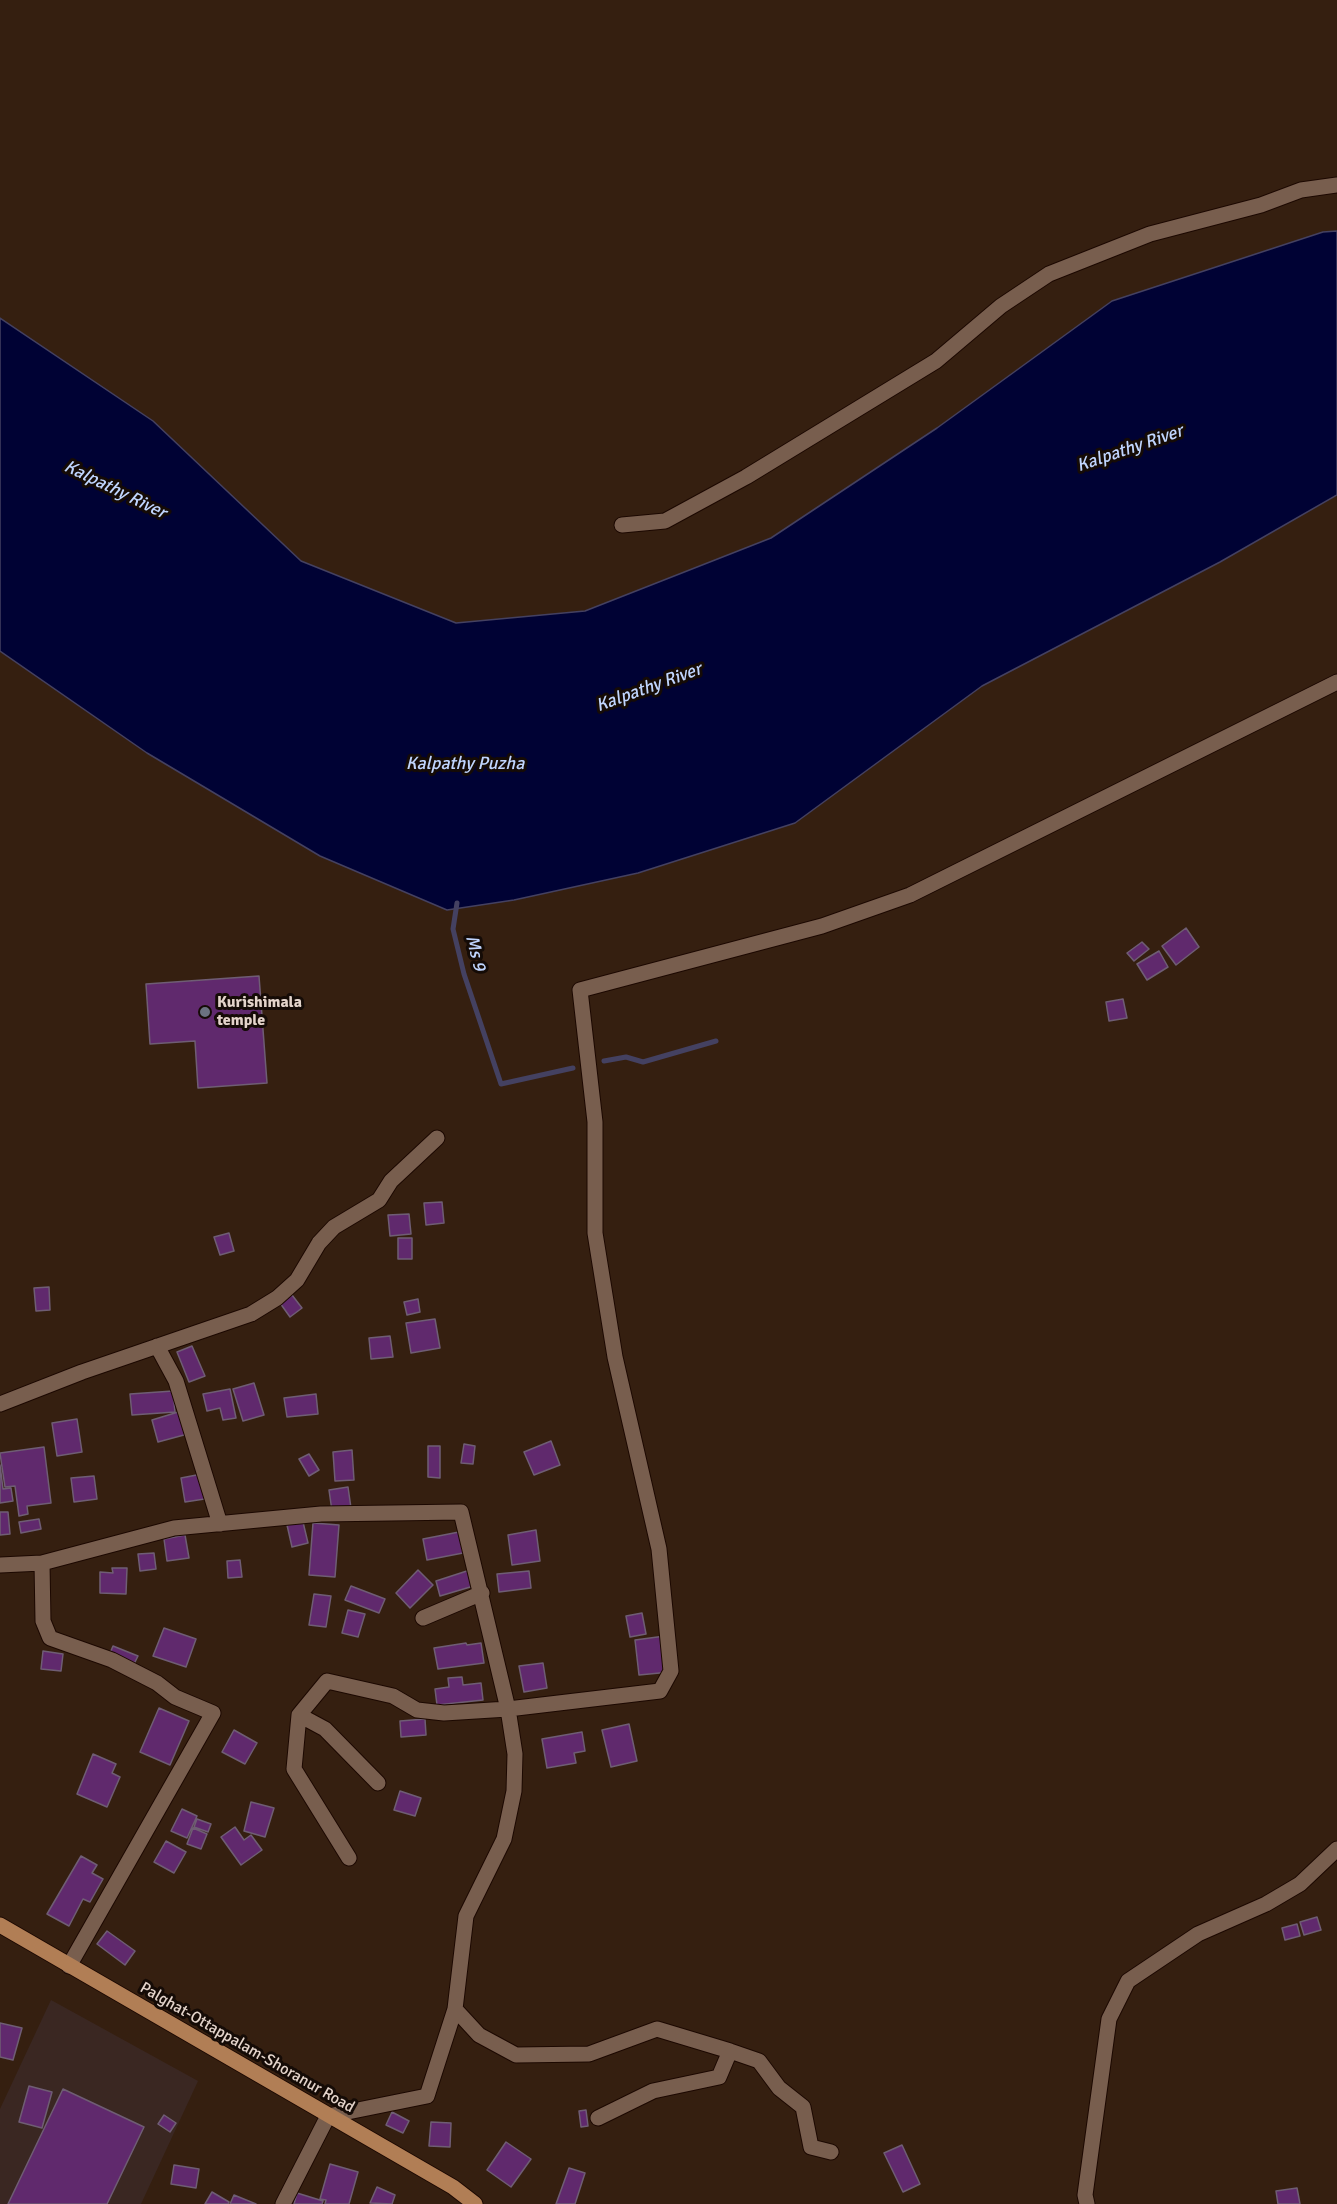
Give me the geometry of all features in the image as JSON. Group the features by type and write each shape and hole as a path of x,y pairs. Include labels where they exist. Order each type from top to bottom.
{"main road":[{"name":"Palghat-Ottappalam-Shoranur Road","path":"0,1925 453,2187 475,2204"}],"street":[{"path":"622,525 665,521 746,477 936,361 1001,306 1049,274 1150,234 1261,205 1301,190 1337,185"},
{"path":"349,1858 294,1769 299,1715 327,1681 393,1696 417,1710 444,1713 508,1709 660,1691 671,1671 659,1549 615,1357 595,1233 595,1122 580,990 822,926 910,895 1337,682"},
{"path":"0,1404 251,1314 277,1298 297,1280 319,1243 334,1227 379,1200 391,1181 437,1138"},
{"path":"157,1346 176,1381 220,1524"},
{"path":"0,1565 42,1563 174,1528 321,1514 461,1512 508,1709 515,1754 514,1791 504,1839 466,1916 455,2009 427,2096 328,2116 283,2204"},
{"path":"42,1563 43,1621 50,1638 112,1660 157,1683 175,1697 213,1713 69,1966"},
{"path":"423,1618 482,1593"},
{"path":"299,1715 325,1729 378,1783"},
{"path":"1087,2204 1085,2194 1108,2019 1128,1981 1198,1934 1266,1904 1300,1884 1337,1849"},
{"path":"455,2009 479,2035 516,2055 589,2054 657,2029 759,2061 778,2088 803,2108 811,2147 831,2152"},
{"path":"598,2118 653,2091 719,2077 729,2051"}],"shaded area":[{"path":"51,2000 198,2081 141,2204 0,2204 0,2109"}],"water":[{"name":"Kalpathy Puzha","path":"1337,231 1337,495 1220,562 982,686 795,823 638,873 514,900 447,910 320,856 147,753 0,651 0,318 153,421 301,561 456,623 585,611 771,538 937,428 1112,301 1323,232"}],"building":[{"path":"1186,928 1199,947 1176,965 1162,946"},
{"path":"1142,942 1149,949 1134,961 1127,953"},
{"path":"1159,951 1168,967 1147,980 1137,964"},
{"name":"Kurishimala temple","path":"259,976 267,1083 198,1088 195,1041 150,1044 146,984"},
{"path":"1123,999 1127,1018 1109,1021 1106,1002"},
{"path":"442,1202 444,1223 426,1225 424,1203"},
{"path":"409,1214 411,1234 390,1236 388,1215"},
{"path":"229,1233 234,1251 220,1255 214,1237"},
{"path":"398,1238 412,1238 412,1259 398,1259"},
{"path":"49,1287 50,1310 36,1311 34,1288"},
{"path":"292,1295 302,1308 290,1317 280,1303"},
{"path":"418,1299 420,1312 407,1315 404,1302"},
{"path":"435,1319 440,1348 411,1353 406,1323"},
{"path":"390,1336 393,1357 371,1359 369,1338"},
{"path":"192,1346 205,1376 189,1382 177,1352"},
{"path":"254,1383 264,1415 243,1421 233,1389"},
{"path":"230,1389 236,1418 223,1420 220,1408 207,1411 203,1394"},
{"path":"173,1391 175,1412 132,1415 130,1394"},
{"path":"316,1394 318,1414 287,1417 284,1398"},
{"path":"188,1409 195,1432 158,1442 152,1420"},
{"path":"77,1419 82,1452 57,1456 52,1423"},
{"path":"551,1441 560,1465 534,1475 524,1452"},
{"path":"464,1444 475,1446 473,1464 461,1463"},
{"path":"428,1446 440,1446 440,1478 428,1477"},
{"path":"44,1447 51,1503 27,1506 28,1514 19,1516 15,1486 5,1487 0,1453"},
{"path":"352,1450 354,1480 335,1481 333,1452"},
{"path":"309,1454 319,1470 309,1476 299,1459"},
{"path":"0,1465 3,1489 11,1488 13,1501 0,1503"},
{"path":"207,1473 211,1498 185,1502 181,1478"},
{"path":"94,1476 97,1499 74,1502 71,1478"},
{"path":"348,1487 351,1508 332,1511 329,1490"},
{"path":"0,1512 8,1512 10,1534 0,1535"},
{"path":"39,1519 41,1529 21,1533 19,1522"},
{"path":"303,1522 308,1543 292,1547 287,1525"},
{"path":"313,1523 339,1525 335,1577 309,1575"},
{"path":"536,1530 540,1561 512,1565 508,1535"},
{"path":"459,1532 463,1553 427,1560 423,1539"},
{"path":"185,1535 189,1558 167,1561 164,1539"},
{"path":"154,1553 156,1569 140,1571 138,1554"},
{"path":"240,1560 242,1577 228,1578 227,1561"},
{"path":"112,1568 127,1568 126,1594 100,1593 100,1572 113,1573"},
{"path":"473,1569 477,1585 440,1596 436,1581"},
{"path":"418,1570 433,1585 410,1608 396,1593"},
{"path":"529,1571 531,1588 499,1592 497,1574"},
{"path":"351,1586 385,1599 379,1613 345,1600"},
{"path":"314,1594 331,1596 326,1627 309,1625"},
{"path":"348,1610 365,1614 358,1637 342,1633"},
{"path":"642,1613 646,1634 630,1637 626,1616"},
{"path":"164,1628 196,1639 186,1667 153,1656"},
{"path":"665,1636 670,1672 639,1675 635,1640"},
{"path":"466,1643 467,1645 481,1643 484,1663 438,1669 434,1648"},
{"path":"113,1646 138,1656 132,1668 108,1658"},
{"path":"43,1651 63,1654 61,1671 41,1669"},
{"path":"543,1663 547,1688 524,1692 519,1666"},
{"path":"462,1677 463,1685 481,1683 483,1700 437,1705 435,1689 449,1687 448,1678"},
{"path":"159,1708 189,1721 170,1765 140,1752"},
{"path":"425,1719 426,1735 401,1737 400,1721"},
{"path":"629,1724 637,1761 611,1767 602,1730"},
{"path":"234,1730 257,1743 245,1764 222,1752"},
{"path":"582,1732 585,1751 574,1753 576,1763 547,1768 542,1739"},
{"path":"93,1754 116,1764 112,1773 120,1777 107,1807 77,1794"},
{"path":"400,1791 421,1798 415,1816 394,1810"},
{"path":"251,1802 274,1808 265,1837 244,1831"},
{"path":"182,1809 197,1816 187,1838 171,1831"},
{"path":"197,1819 211,1824 208,1832 194,1827"},
{"path":"235,1827 244,1840 251,1835 262,1850 241,1865 221,1837"},
{"path":"193,1828 207,1834 201,1849 187,1844"},
{"path":"166,1841 186,1852 174,1873 154,1862"},
{"path":"81,1856 97,1865 92,1873 103,1879 90,1902 83,1899 69,1926 47,1914"},
{"path":"1317,1917 1321,1930 1304,1935 1300,1922"},
{"path":"1297,1924 1300,1936 1285,1940 1282,1928"},
{"path":"107,1931 135,1951 125,1965 97,1944"},
{"path":"0,2023 22,2028 13,2060 0,2057"},
{"path":"29,2086 52,2092 42,2128 19,2122"},
{"path":"63,2089 144,2127 107,2204 8,2204"},
{"path":"586,2110 588,2126 581,2127 579,2111"},
{"path":"392,2112 409,2121 403,2133 386,2125"},
{"path":"164,2115 176,2123 170,2132 158,2124"},
{"path":"431,2122 451,2123 450,2147 429,2146"},
{"path":"506,2142 531,2159 511,2187 487,2170"},
{"path":"902,2145 920,2184 903,2192 884,2153"},
{"path":"330,2164 358,2172 349,2204 325,2204 326,2200 320,2199"},
{"path":"174,2165 199,2169 196,2188 171,2184"},
{"path":"569,2168 585,2173 575,2204 556,2204"},
{"path":"377,2187 395,2195 392,2204 370,2203"},
{"path":"1297,2188 1300,2204 1278,2204 1276,2191"},
{"path":"212,2192 229,2202 228,2204 205,2204"},
{"path":"297,2193 323,2201 322,2204 294,2204"},
{"path":"234,2195 256,2204 230,2204"}],"waterway":[{"name":"Ms 9","path":"457,903 453,929 464,974 501,1084 573,1068"},
{"name":"Ms 9","path":"604,1061 626,1057 643,1062 716,1041"}],"place":[{"name":"Kurishimala temple","path":"205,1012"}],"water label":[{"name":"Kalpathy River","path":"1130,449"},
{"name":"Kalpathy River","path":"115,490"},
{"name":"Kalpathy River","path":"649,688"}]}
